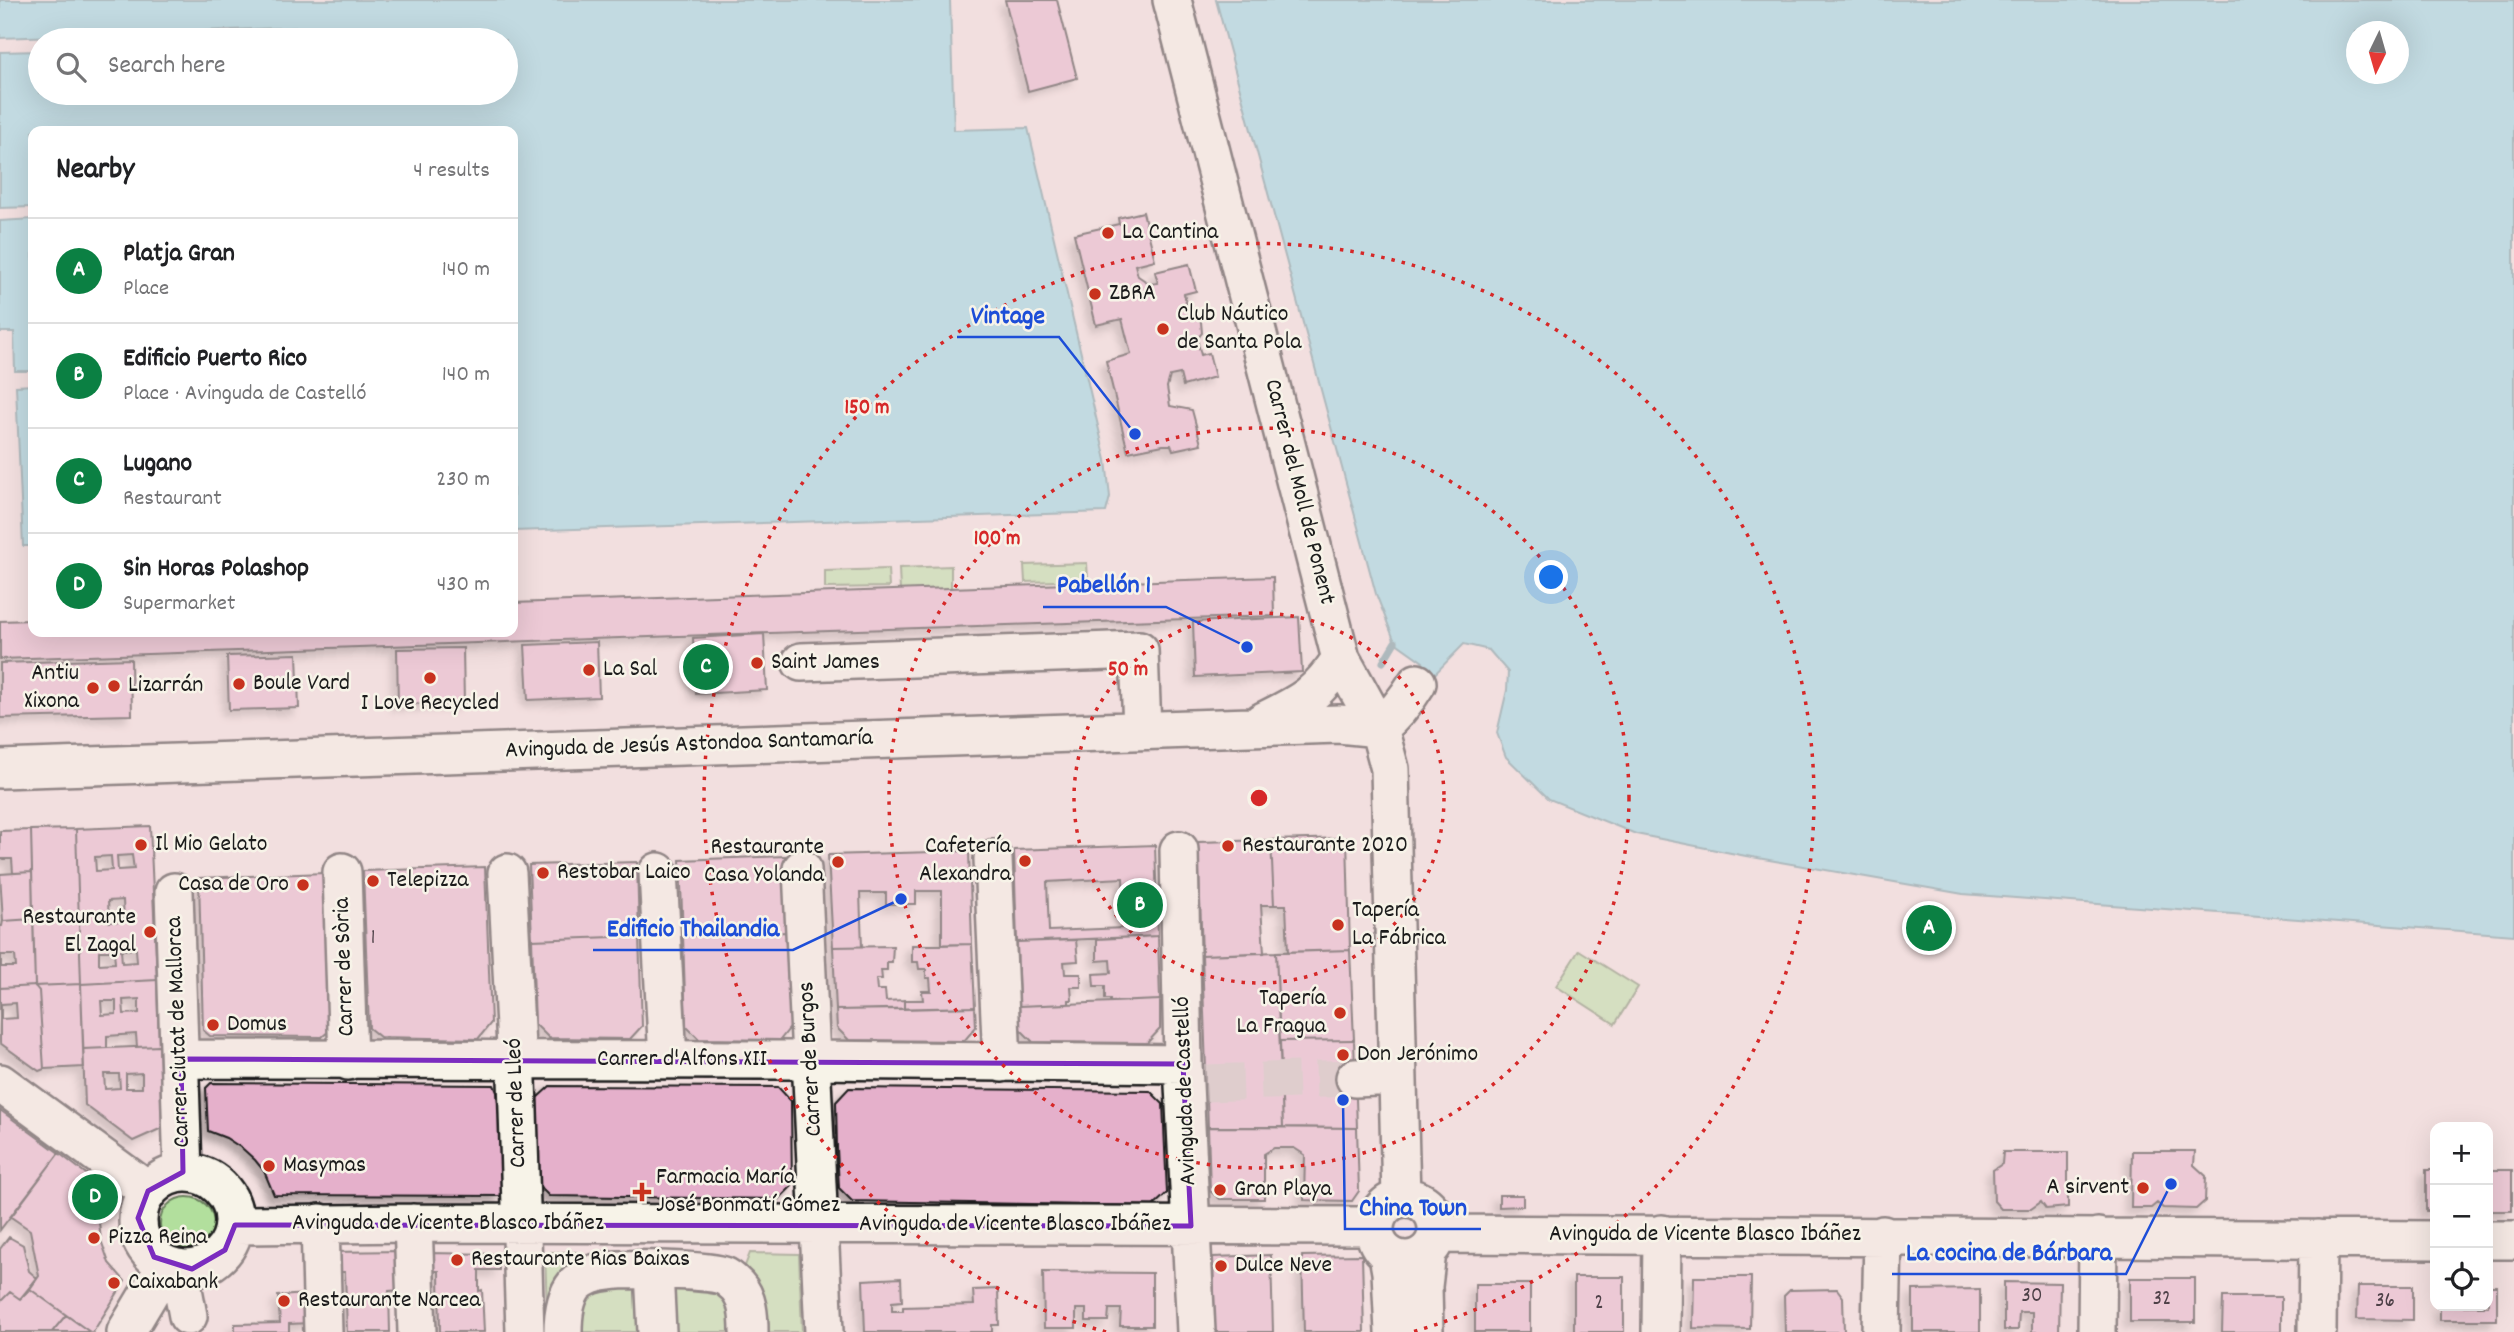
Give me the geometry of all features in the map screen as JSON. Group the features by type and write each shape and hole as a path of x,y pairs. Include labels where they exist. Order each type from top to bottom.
{"street":[{"name":"Carrer del Moll de Ponent","path":"1172,0 1341,659 1378,728 1390,769 1401,1198"},
{"path":"801,662 1139,650 1142,730"},
{"path":"1253,727 1311,695 1324,684 1341,659"},
{"path":"1378,728 1399,710 1417,683"},
{"name":"Avinguda de Jesús Astondoa Santamaría","path":"0,769 1339,724 1378,728"},
{"name":"Avinguda de Castelló","path":"1179,850 1191,1077 1191,1226 1196,1332"},
{"path":"993,859 1002,1063"},
{"name":"Carrer de Burgos","path":"802,869 824,1332"},
{"name":"Carrer de Sòria","path":"342,872 348,1061"},
{"path":"659,872 668,1060"},
{"name":"Carrer de Lleó","path":"506,873 516,1060 525,1332"},
{"name":"Carrer Ciutat de Mallorca","path":"174,892 183,1172"},
{"name":"Carrer d'Alfons XII","path":"181,1059 1002,1063 1191,1077"},
{"path":"1355,1078 1396,1076"},
{"path":"0,1083 148,1191"},
{"path":"126,1332 183,1266 225,1250 235,1225 233,1209 226,1194 215,1182 200,1174 183,1172 170,1175 148,1191 141,1204 139,1232 149,1251 183,1266 200,1314"},
{"path":"1394,1332 1391,1272 1381,1241 1377,1216 1383,1207 1401,1198 1416,1199 1427,1205 1437,1222 1423,1286 1424,1332"},
{"name":"Avinguda de Vicente Blasco Ibáñez","path":"235,1225 320,1238 414,1237 520,1223 1191,1226 1381,1241"},
{"path":"1661,1332 1662,1234"},
{"name":"Avinguda de Vicente Blasco Ibáñez","path":"1432,1243 1662,1234 2430,1240"},
{"path":"1881,1332 1883,1236"},
{"path":"414,1237 417,1332"},
{"path":"2097,1332 2098,1237"},
{"path":"320,1238 323,1332"},
{"path":"2317,1332 2318,1239"},
{"path":"2493,1240 2514,1240"},
{"path":"1381,1241 1408,1261 1418,1258 1432,1243"},
{"path":"564,1332 563,1320 568,1298 575,1285 589,1275 612,1270 698,1272 724,1276 737,1286 746,1302 749,1332"},
{"path":"654,1271 657,1332"}],"highlighted area":[{"path":"181,1059 1183,1064 1191,1226 235,1225 225,1250 192,1269 154,1257 138,1218 148,1191 183,1172"}],"green space":[{"path":"1087,563 1088,580 1025,582 1024,565"},
{"path":"951,566 951,589 900,591 899,568"},
{"path":"888,569 889,587 825,588 825,571"},
{"path":"1579,950 1638,987 1615,1024 1556,986"},
{"path":"187,1197 206,1205 214,1224 206,1243 187,1251 168,1243 160,1224 168,1205"},
{"path":"551,1252 576,1252 579,1265 600,1258 600,1252 710,1254 710,1260 743,1271 750,1253 799,1254 802,1332 548,1332 545,1255"}],"water":[{"path":"0,0 950,0 954,130 1028,128 1106,460 1110,497 1106,512 518,531 518,126 28,126 28,207 0,208 0,52 28,51 28,105 518,105 518,28 28,28 28,37 0,38"},
{"path":"1216,0 2514,0 2514,935 1963,894 1636,834 1549,799 1506,757 1497,733 1507,690 1508,672 1489,650 1464,644 1423,686 1411,679 1423,662 1395,642 1376,594"},
{"path":"28,219 28,371 15,371 14,332 0,332 0,221"},
{"path":"28,385 28,546 23,546 16,386"}],"building":[{"path":"1005,0 1057,0 1077,78 1028,91"},
{"name":"Club Náutico de Santa Pola","path":"1143,212 1155,260 1135,265 1138,276 1150,284 1158,283 1155,272 1189,264 1196,291 1184,294 1189,313 1196,315 1201,322 1202,333 1197,339 1201,355 1209,353 1215,377 1183,386 1180,374 1170,376 1167,387 1170,406 1192,410 1201,444 1173,450 1171,445 1163,445 1128,452 1106,361 1131,354 1122,319 1096,325 1074,234 1119,224 1118,218"},
{"path":"1273,577 1274,616 0,659 0,621 28,620 28,637 518,637 518,603"},
{"path":"1299,617 1302,672 1195,677 1193,622"},
{"path":"764,634 767,690 696,694 693,638"},
{"path":"597,642 599,697 528,700 525,645"},
{"path":"463,648 464,703 398,704 397,649"},
{"path":"297,654 299,708 229,710 227,656"},
{"path":"131,659 132,715 0,718 0,663"},
{"path":"150,826 157,980 81,984 76,829","holes":["132,855 134,869 118,870 117,856","111,856 112,870 96,871 95,857","123,900 124,921 109,922 108,901","136,949 137,962 122,963 121,950","99,951 114,951 115,963 99,964"]},
{"path":"76,829 81,984 35,986 31,830"},
{"path":"31,830 32,872 13,873 12,859 0,859 0,831"},
{"path":"1347,838 1350,950 1288,952 1286,905 1274,905 1271,840"},
{"path":"1271,840 1274,905 1261,905 1264,953 1202,955 1198,842"},
{"path":"1155,845 1158,936 1017,942 1014,850","holes":["1123,878 1125,928 1049,931 1047,882"]},
{"path":"969,851 972,944 942,945 942,891 916,891 916,904 886,904 886,893 860,893 862,947 833,947 828,855"},
{"path":"785,856 788,932 683,936 680,860"},
{"path":"637,862 639,936 532,940 529,865"},
{"path":"485,867 491,1023 478,1039 380,1037 369,1028 363,871"},
{"path":"32,872 33,919 3,921 0,874"},
{"path":"324,873 330,1030 322,1037 210,1036 203,1030 199,878"},
{"path":"33,919 35,986 0,988 0,926 3,921","holes":["1,955 15,955 16,967 1,967"]},
{"path":"788,932 792,1025 780,1040 699,1039 686,1026 683,936"},
{"path":"639,936 642,1026 630,1039 549,1038 535,1024 532,940"},
{"path":"1158,936 1160,1000 1110,1002 1110,999 1105,999 1105,986 1094,986 1093,974 1111,973 1110,960 1097,961 1097,939"},
{"path":"1076,940 1078,961 1064,962 1065,974 1081,974 1081,987 1071,987 1072,1000 1069,1000 1069,1004 1019,1006 1017,942"},
{"path":"972,944 975,1007 904,1009 904,1000 923,1000 922,991 931,991 926,969 919,969 918,962 912,962 912,945"},
{"path":"893,946 892,962 887,962 887,970 881,970 882,979 876,979 877,990 885,990 886,1001 904,1000 904,1009 836,1010 833,947"},
{"path":"1350,950 1354,1040 1280,1041 1276,952"},
{"path":"1276,952 1283,1127 1208,1127 1202,955"},
{"path":"157,980 159,1046 137,1047 136,1034 107,1036 107,1049 83,1049 81,984","holes":["139,999 139,1013 124,1014 123,1000","101,1001 116,1001 116,1014 102,1015"]},
{"path":"81,984 84,1067 44,1069 39,991 35,986"},
{"path":"35,986 39,991 44,1069 39,1071 0,1043 0,988","holes":["16,1003 17,1018 1,1019 1,1004"]},
{"path":"1160,1000 1160,1029 1147,1043 1033,1042 1020,1029 1019,1006"},
{"path":"975,1007 976,1027 964,1041 849,1040 837,1028 836,1010"},
{"path":"1354,1040 1357,1128 1283,1127 1280,1041"},
{"path":"159,1046 162,1128 133,1141 85,1105 83,1049","holes":["142,1073 142,1088 126,1088 126,1074","104,1074 119,1074 120,1088 105,1089"]},
{"path":"211,1083 494,1085 499,1113 502,1196 274,1195 264,1171 255,1160 226,1138 208,1131 206,1088"},
{"path":"550,1086 778,1087 791,1101 792,1186 779,1199 549,1196 537,1184 537,1098"},
{"path":"849,1088 1150,1091 1163,1104 1167,1193 1153,1206 852,1201 839,1188 837,1148 836,1102"},
{"path":"0,1110 59,1153 0,1230"},
{"path":"1208,1127 1357,1128 1359,1191 1352,1201 1304,1200 1305,1155 1294,1148 1274,1148 1264,1154 1264,1199 1220,1199 1210,1191"},
{"path":"2132,1151 2195,1151 2194,1165 2206,1176 2205,1201 2196,1209 2163,1208 2157,1203 2151,1208 2131,1208"},
{"path":"2003,1152 2068,1152 2068,1207 2046,1209 2041,1202 2031,1209 2001,1209 1994,1201 1993,1170 2002,1164"},
{"path":"59,1153 103,1187 98,1213 101,1240 109,1263 125,1281 93,1332 30,1289 39,1276 30,1230 11,1217"},
{"path":"2426,1170 2430,1170 2430,1211 2426,1211"},
{"path":"2493,1170 2512,1170 2512,1211 2493,1211"},
{"path":"1499,1195 1523,1195 1523,1206 1499,1207"},
{"path":"9,1237 23,1245 29,1271 37,1278 20,1299 10,1292 0,1302 0,1249"},
{"path":"402,1251 403,1290 389,1291 390,1332 347,1332 345,1272 331,1272 331,1252"},
{"path":"424,1253 499,1254 499,1270 479,1270 484,1332 440,1332 439,1271 425,1271"},
{"path":"1271,1255 1273,1332 1215,1332 1213,1257"},
{"path":"1362,1255 1364,1332 1304,1332 1302,1256"},
{"path":"1043,1272 1152,1273 1152,1326 1120,1326 1121,1309 1109,1309 1108,1321 1086,1321 1086,1309 1076,1309 1076,1328 1044,1328"},
{"path":"1574,1277 1624,1277 1624,1332 1574,1332"},
{"path":"1694,1277 1751,1277 1750,1329 1693,1328"},
{"path":"901,1278 902,1301 892,1302 892,1311 903,1311 903,1307 974,1305 973,1290 998,1289 999,1325 992,1325 992,1332 865,1332 863,1280"},
{"path":"2130,1278 2195,1278 2195,1322 2130,1322"},
{"path":"2004,1282 2060,1283 2059,1332 2032,1332 2032,1312 2019,1312 2018,1330 2004,1330"},
{"path":"1475,1284 1530,1284 1530,1332 1475,1332"},
{"path":"2358,1286 2413,1286 2413,1320 2357,1319"},
{"path":"2493,1286 2497,1286 2497,1320 2440,1320 2440,1311 2493,1311"},
{"path":"30,1289 66,1315 52,1332 0,1332 0,1302 10,1292 20,1299"},
{"path":"1837,1289 1843,1297 1844,1332 1785,1332 1784,1296 1790,1290"},
{"path":"1980,1289 1980,1332 1913,1332 1913,1290"},
{"path":"307,1294 309,1323 289,1324 289,1332 235,1332 235,1324 280,1323 278,1296"},
{"path":"2223,1297 2281,1297 2281,1332 2222,1332"},
{"path":"66,1315 90,1332 52,1332"}],"waterway":[{"path":"1383,662 1395,642"}],"tunnel":[{"path":"1206,1083 1355,1078"}],"place":[{"name":"La Cantina","path":"1108,233"},
{"name":"ZBRA","path":"1095,294"},
{"name":"Club Náutico de Santa Pola","path":"1163,329"},
{"name":"Vintage","path":"1135,434"},
{"name":"Pabellón 1","path":"1247,647"},
{"name":"Saint James","path":"757,663"},
{"name":"Lugano","path":"706,667"},
{"name":"La Sal","path":"589,670"},
{"name":"I Love Recycled","path":"430,678"},
{"name":"Boule Vard","path":"239,684"},
{"name":"Lizarrán","path":"114,686"},
{"name":"Antiu Xixona","path":"93,688"},
{"name":"Il Mio Gelato","path":"141,845"},
{"name":"Restaurante 2020","path":"1228,846"},
{"name":"Cafetería Alexandra","path":"1025,861"},
{"name":"Restaurante Casa Yolanda","path":"838,862"},
{"name":"Restobar Laico","path":"543,873"},
{"name":"Telepizza","path":"373,881"},
{"name":"Casa de Oro","path":"303,885"},
{"name":"Edificio Thailandia","path":"901,899"},
{"name":"Edificio Puerto Rico","path":"1140,905"},
{"name":"Tapería La Fábrica","path":"1338,925"},
{"name":"Platja Gran","path":"1929,928"},
{"name":"Restaurante El Zagal","path":"150,932"},
{"name":"Tapería La Fragua","path":"1340,1013"},
{"name":"Domus","path":"213,1025"},
{"name":"Don Jerónimo","path":"1343,1055"},
{"name":"China Town","path":"1343,1100"},
{"name":"Masymas","path":"269,1166"},
{"name":"La cocina de Bárbara","path":"2171,1184"},
{"name":"A sirvent","path":"2143,1188"},
{"name":"Gran Playa","path":"1220,1190"},
{"name":"Farmacia María José Bonmatí Gómez","path":"642,1192"},
{"name":"Sin Horas Polashop","path":"95,1197"},
{"name":"Pizza Reina","path":"94,1238"},
{"name":"Restaurante Rias Baixas","path":"457,1260"},
{"name":"Dulce Neve","path":"1221,1266"},
{"name":"Caixabank","path":"114,1283"},
{"name":"Restaurante Narcea","path":"284,1301"}]}
